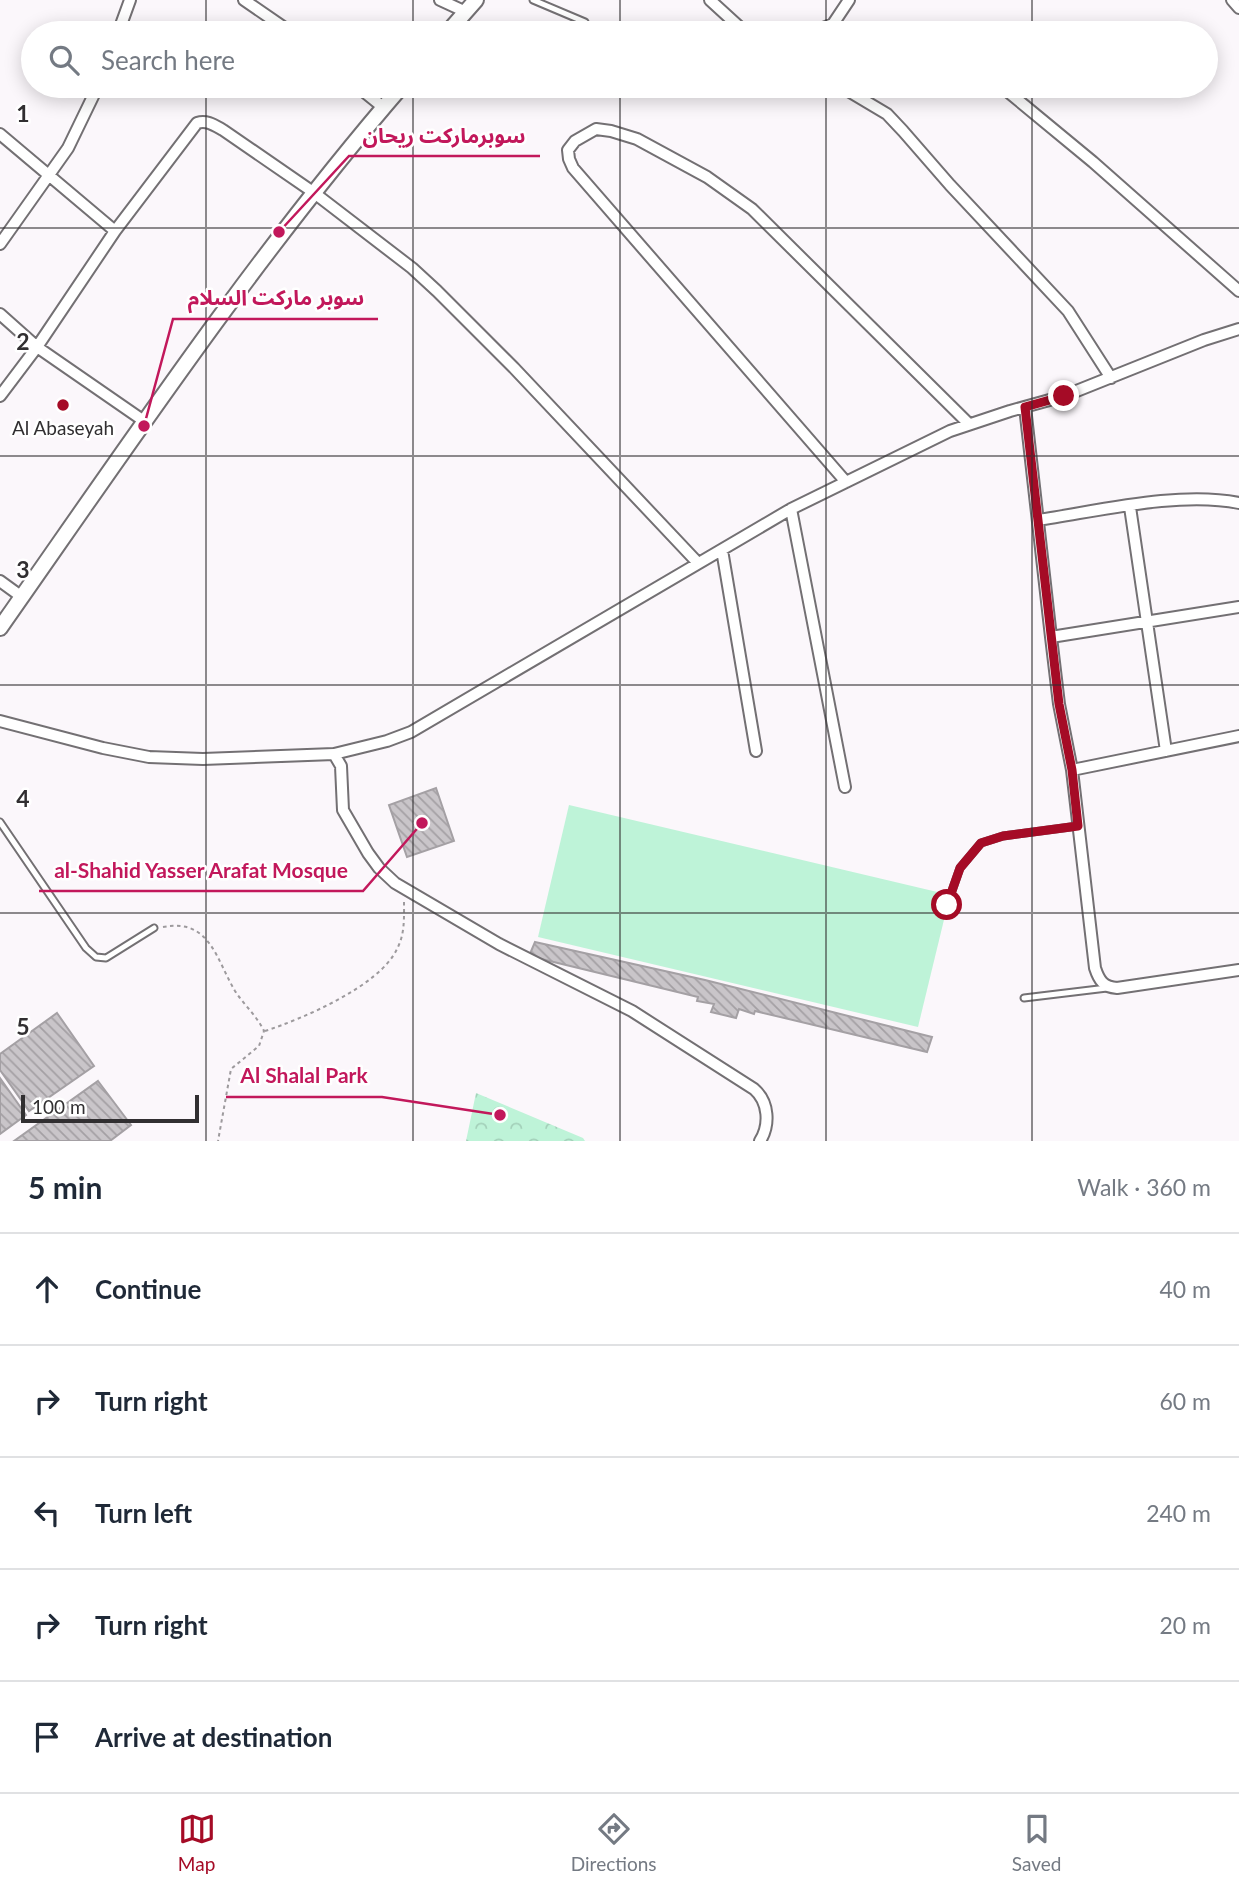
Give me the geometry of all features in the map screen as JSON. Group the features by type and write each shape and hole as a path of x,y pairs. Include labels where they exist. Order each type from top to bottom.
{"street":[{"path":"122,21 130,0"},
{"path":"244,0 275,21"},
{"path":"440,0 466,12"},
{"path":"458,21 476,0"},
{"path":"710,0 733,21"},
{"path":"834,21 849,0"},
{"path":"1231,0 1239,8"},
{"path":"0,244 68,148 92,98"},
{"path":"372,98 383,107"},
{"path":"0,628 144,421 313,192 391,98"},
{"path":"860,98 887,114 1068,311 1111,378"},
{"path":"1016,98 1093,162 1239,291"},
{"path":"0,396 116,231 197,123 203,121 223,130 313,192 412,268 514,368 698,563"},
{"path":"846,482 573,168 568,150 575,141 596,129 621,134 707,177 752,209 969,425"},
{"path":"0,134 116,231"},
{"path":"0,314 37,347 144,421"},
{"path":"0,721 90,745 149,757 202,759 334,754 387,741 411,732 791,509 950,431 1064,396 1204,340 1239,329"},
{"path":"1025,407 1059,704 1072,770 1098,979 1110,988 1239,970"},
{"path":"1038,520 1193,500 1239,503"},
{"path":"1130,507 1166,751"},
{"path":"791,509 845,787"},
{"path":"722,550 756,751"},
{"path":"0,581 22,597"},
{"path":"1051,637 1239,607"},
{"path":"1072,770 1239,736"},
{"path":"334,754 341,766 343,810 379,868 404,888 499,944 632,1011 754,1089 760,1094 766,1107 766,1126 761,1141"}],"lane":[{"path":"533,0 583,21"},
{"path":"0,822 86,948 96,957 106,958 154,928"},
{"path":"947,905 960,868 981,843 1003,836 1078,826"},
{"path":"1024,998 1110,988"}],"path":[{"path":"264,1031 304,1018 386,967 399,946 404,929 404,888"},
{"path":"154,928 188,927 205,935 235,991 264,1031 259,1046 230,1069 218,1141"}],"green space":[{"path":"569,805 950,895 918,1027 538,937"},
{"path":"476,1093 583,1138 585,1141 466,1141"}],"building":[{"path":"436,788 454,841 407,857 389,805"},
{"path":"535,942 705,980 932,1037 927,1052 755,1011 754,1014 739,1009 736,1018 711,1012 714,1004 697,1001 698,997 529,956"},
{"path":"57,1013 94,1066 29,1111 0,1070 0,1054"},
{"path":"0,1078 26,1115 0,1134"},
{"path":"98,1081 131,1125 110,1141 14,1141"}],"place":[{"name":"سوبرماركت ريحان","path":"279,232"},
{"name":"Al Abaseyah","path":"63,405"},
{"name":"سوبر ماركت السلام","path":"144,426"},
{"name":"al-Shahid Yasser Arafat Mosque","path":"422,823"},
{"name":"Al Shalal Park","path":"500,1115"}],"route":[{"path":"947,905 960,868 981,843 1003,836 1078,826 1072,770 1059,704 1025,407 1064,396"}]}
